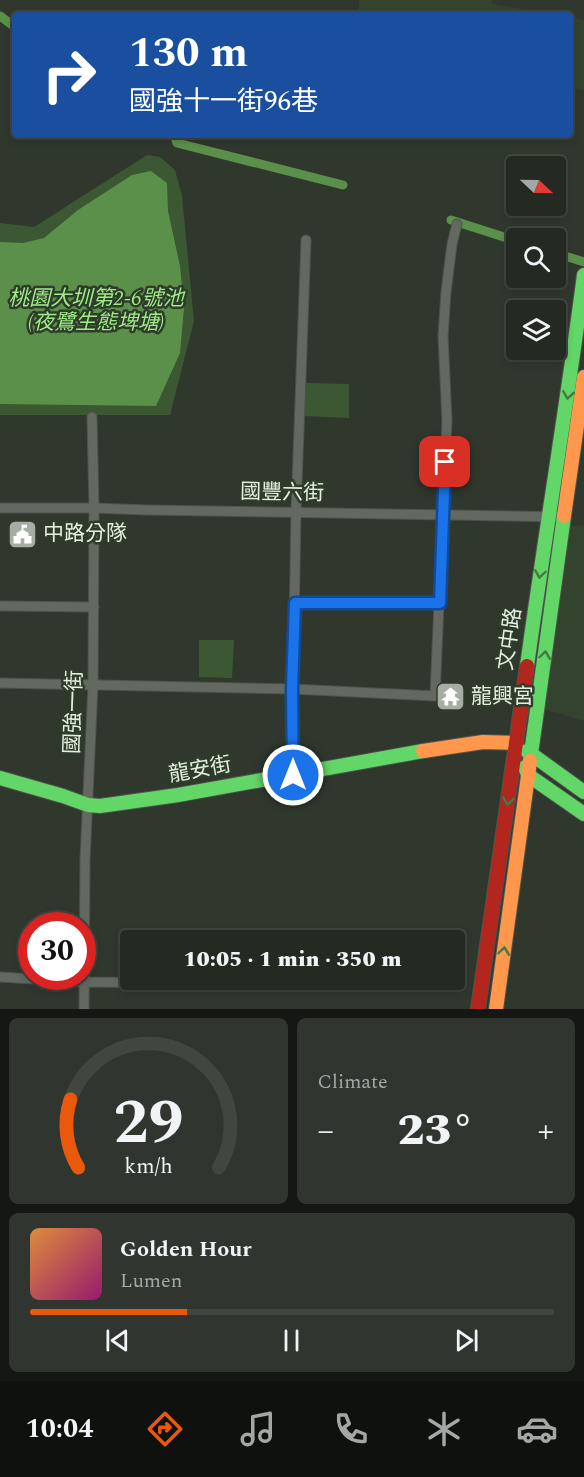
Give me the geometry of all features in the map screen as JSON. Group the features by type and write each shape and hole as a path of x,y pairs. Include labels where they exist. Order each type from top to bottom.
{"street":[{"path":"0,683 292,689 435,696 447,421 443,336 452,244 457,224"},
{"path":"293,775 292,689 296,512 306,240"},
{"name":"文中路","path":"496,1009 564,517 580,374 584,275"},
{"name":"文中路","path":"478,1009 548,517 580,374"},
{"name":"國強一街","path":"85,912 93,685 92,417"},
{"name":"國豐六街","path":"0,508 564,517"},
{"path":"295,603 440,603"},
{"path":"0,606 94,607"},
{"name":"龍安街","path":"0,778 88,805 109,806 448,747 483,742 516,743"},
{"path":"516,743 584,792"},
{"path":"516,743 528,775 584,814"},
{"path":"0,977 18,978"},
{"path":"96,982 120,982"},
{"name":"國強一街","path":"84,990 84,1009"}],"shaded area":[{"path":"359,0 492,0 492,4 539,12 358,12"},
{"path":"573,18 584,20 584,90 573,88"},
{"name":"桃園大圳第2-6號池 (夜鷺生態埤塘)","path":"151,171 167,183 168,211 180,266 184,308 180,353 156,406 0,404 0,242 23,243 44,238 78,210 132,175"},
{"path":"584,525 584,721 544,709 569,526"}],"green space":[{"name":"桃園大圳第2-6號池 (夜鷺生態埤塘)","path":"147,155 160,157 175,170 182,196 194,321 170,415 0,415 0,223 34,227"},
{"path":"304,383 349,384 349,418 304,416"},
{"path":"199,640 234,640 232,678 199,677"}],"waterway":[{"path":"0,16 12,25"},
{"path":"175,138 177,143 343,185"},
{"path":"451,220 506,238"},
{"path":"566,256 584,262"}],"traffic: fast":[{"path":"527,666 584,275"},
{"path":"530,761 564,516"},
{"path":"0,778 88,805 100,806 178,795 423,751"},
{"path":"527,751 584,792"},
{"path":"525,767 528,775 584,814"}],"traffic: slow":[{"path":"564,516 584,377"},
{"path":"423,751 483,742 516,743"},
{"path":"496,1009 530,761"}],"traffic: jam":[{"path":"478,1009 527,666"}],"place":[{"name":"中路分隊","path":"22,534"},
{"name":"龍興宮","path":"450,697"}],"route":[{"path":"293,775 292,689 295,603 440,603 445,462"}]}
